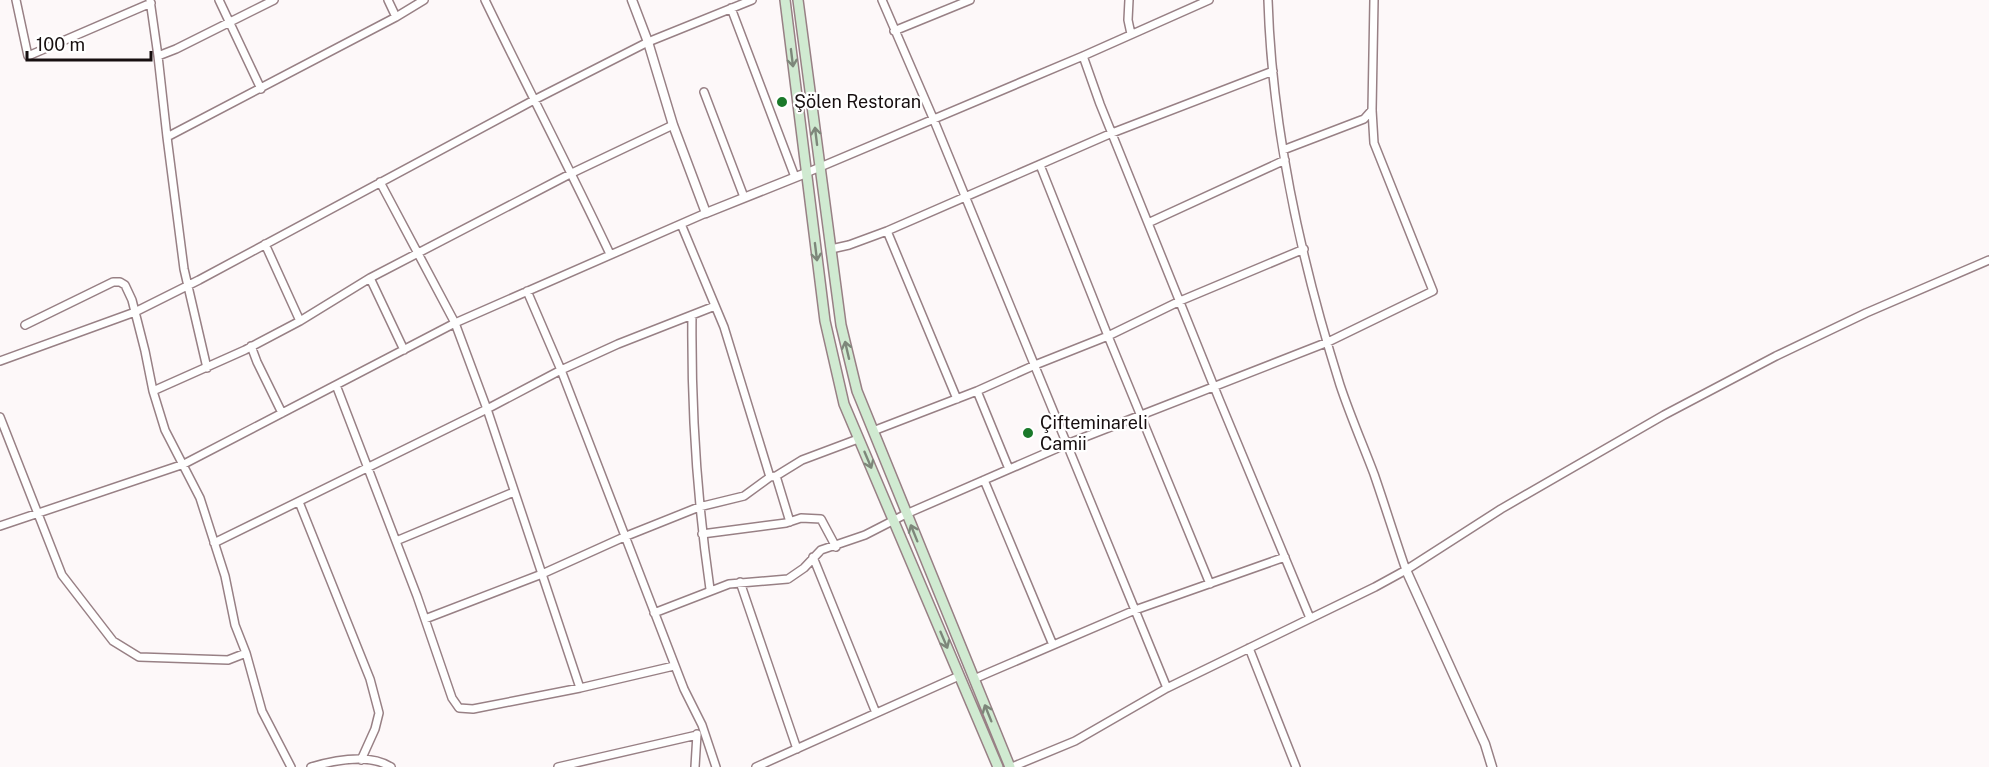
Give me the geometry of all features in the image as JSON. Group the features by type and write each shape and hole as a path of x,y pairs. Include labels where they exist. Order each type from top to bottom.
{"main road":[{"path":"785,0 825,321 844,404 998,767"},
{"path":"798,0 841,326 857,391 1011,767"}],"street":[{"path":"16,0 28,56 150,1 184,269 207,368"},
{"path":"219,0 261,89"},
{"path":"158,56 274,0"},
{"path":"388,0 396,17"},
{"path":"167,137 261,89 424,0"},
{"path":"485,0 610,254"},
{"path":"632,0 648,42 673,125 706,213"},
{"path":"0,361 135,312 648,42 752,0"},
{"path":"882,0 933,118 1167,688"},
{"path":"894,32 968,0"},
{"path":"1129,0 1128,20 1131,34"},
{"path":"0,526 184,464 455,323 610,254 1083,56 1209,0"},
{"path":"1268,0 1277,117 1283,150 1304,249 1341,387 1375,477 1406,570 1485,744 1492,767"},
{"path":"654,613 711,590 740,582 788,579 804,568 821,550 836,547 1067,444 1328,342 1432,291 1374,143 1372,110 1374,0"},
{"path":"731,8 795,177"},
{"path":"1083,56 1112,134 1310,618"},
{"path":"831,249 887,231 1112,134 1273,71"},
{"path":"704,92 744,197"},
{"path":"1283,150 1364,119 1372,110"},
{"path":"153,391 207,368 300,321 370,278 572,173 673,125"},
{"path":"1148,223 1286,160"},
{"path":"1040,165 1209,584"},
{"path":"380,182 455,323 487,410 580,688"},
{"path":"681,224 724,327 790,522"},
{"path":"887,231 957,399"},
{"path":"265,244 300,321"},
{"path":"873,432 1108,336 1180,300 1304,249"},
{"path":"1011,767 1076,741 1167,688 1406,570 1511,503 1736,378 1866,313 1989,260"},
{"path":"370,278 404,350"},
{"path":"25,325 113,282 125,285 135,312 153,391 165,430 200,498 225,576 235,626 246,653 262,711 291,767"},
{"path":"527,291 561,370 674,666 702,725 716,767"},
{"path":"214,543 487,410 561,370 618,344 715,306"},
{"path":"692,315 691,363 699,507 711,590"},
{"path":"251,346 282,413"},
{"path":"336,385 425,619 452,698 459,708 473,709 580,688 674,666"},
{"path":"977,391 1009,469"},
{"path":"0,417 62,575 113,641 139,657 228,660 246,653"},
{"path":"425,619 542,574 624,537 699,507 744,496 802,460 858,439"},
{"path":"984,480 1053,645"},
{"path":"396,541 514,492"},
{"path":"298,502 370,679 379,713 375,729 361,760"},
{"path":"702,534 790,522 801,518 821,519 836,547"},
{"path":"813,557 876,713"},
{"path":"974,679 1135,610 1285,557"},
{"path":"740,582 797,748"},
{"path":"1249,648 1296,767"},
{"path":"756,767 959,676"},
{"path":"695,767 697,735 702,725"},
{"path":"558,767 697,735"},
{"path":"311,767 327,762 361,760 371,760 391,767"}],"place":[{"name":"Şölen Restoran","path":"782,102"},
{"name":"Çifteminareli Camii","path":"1028,433"}]}
